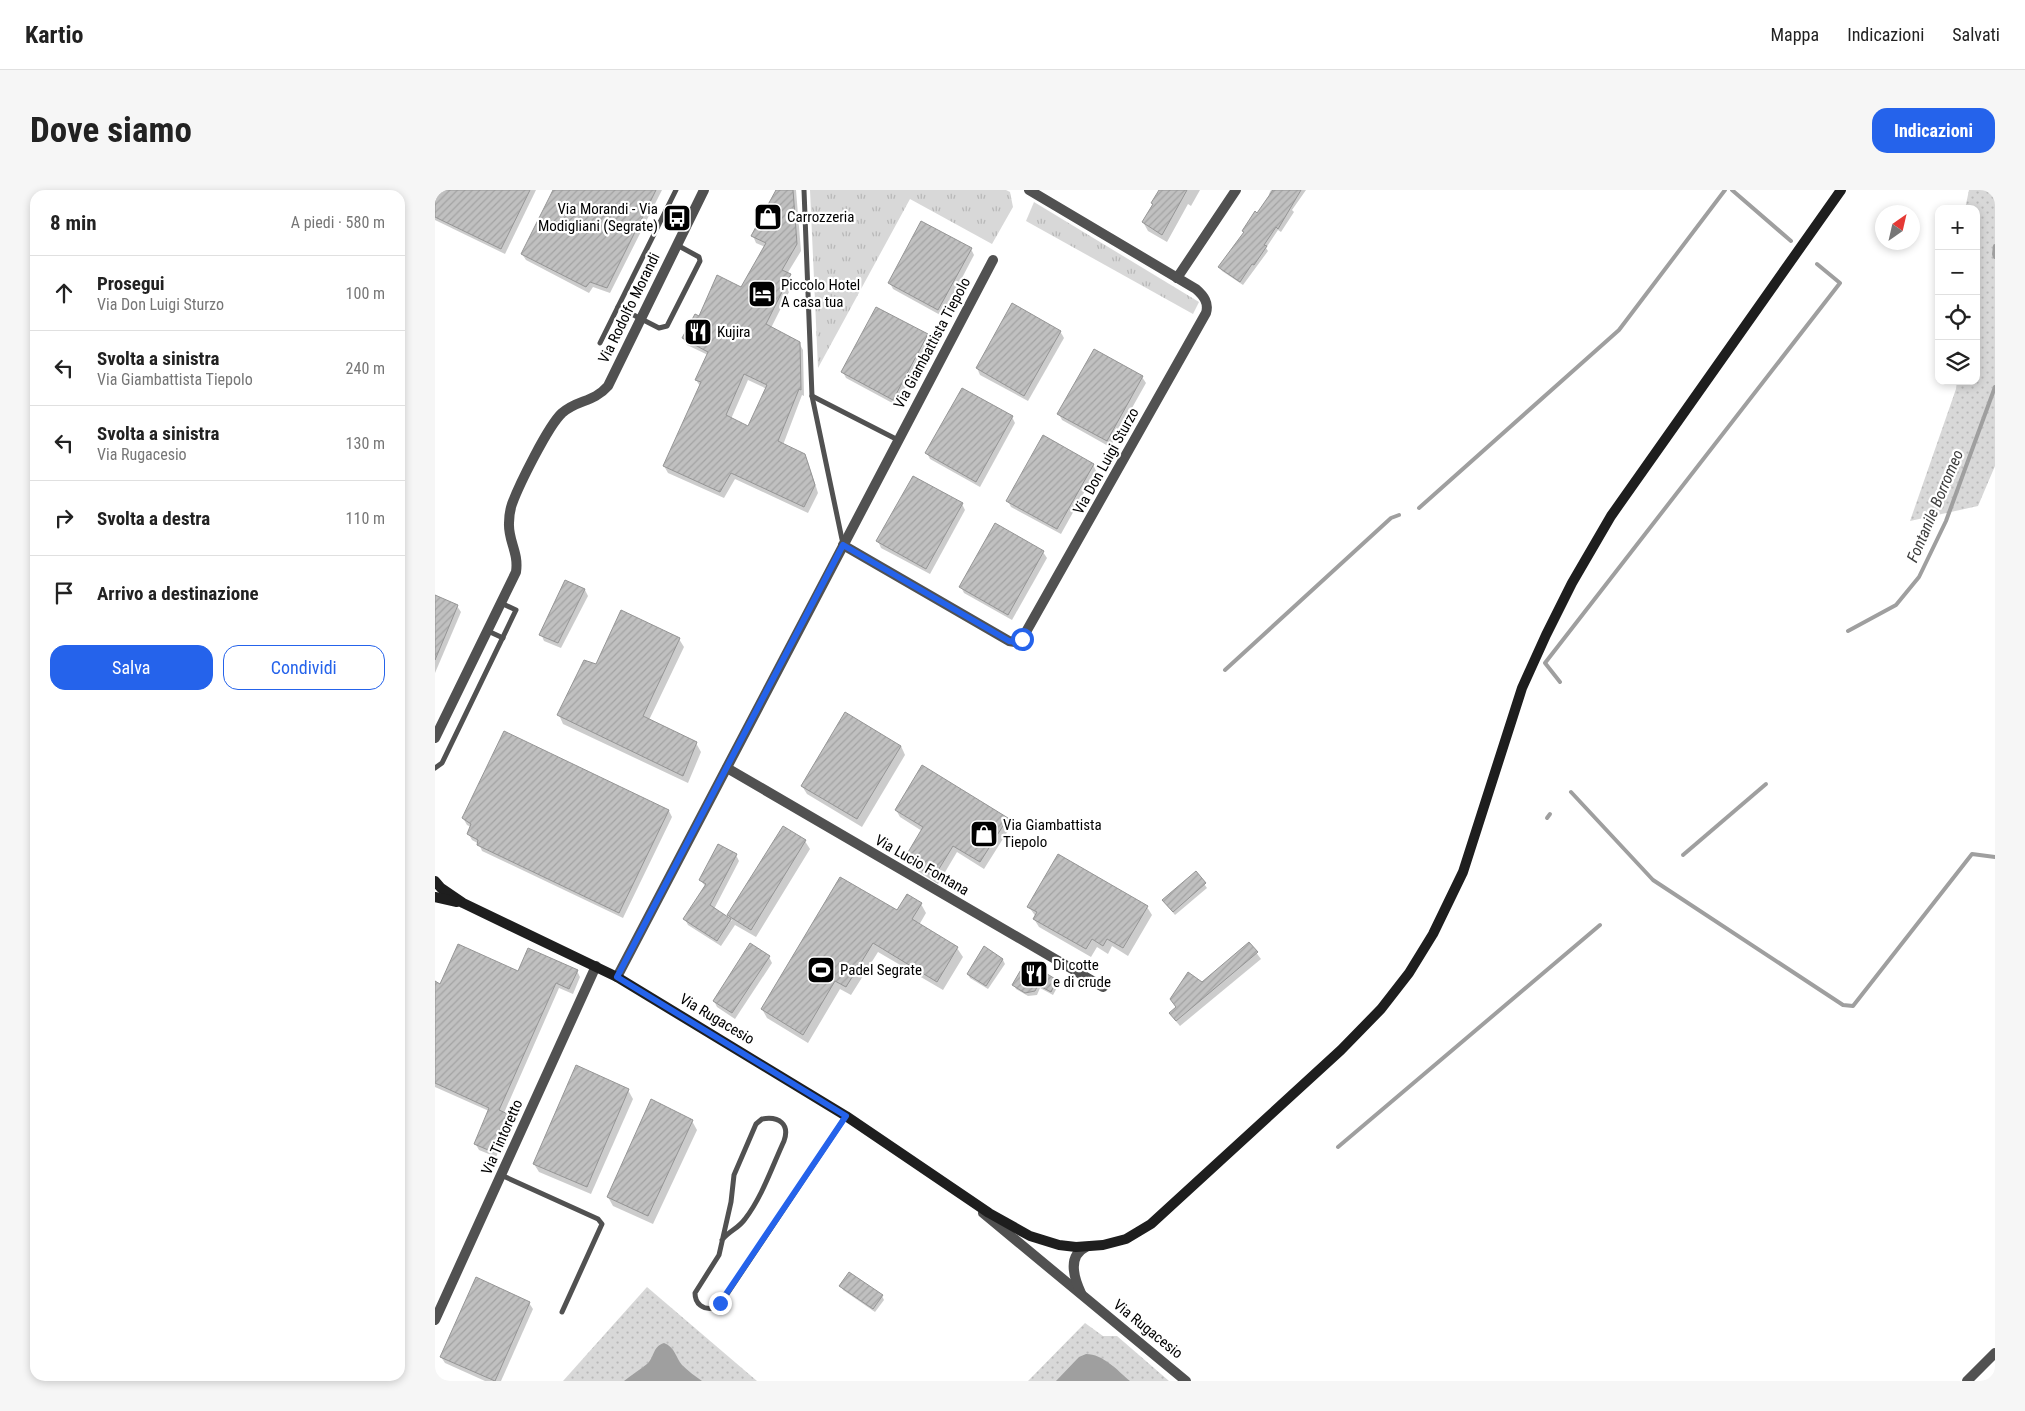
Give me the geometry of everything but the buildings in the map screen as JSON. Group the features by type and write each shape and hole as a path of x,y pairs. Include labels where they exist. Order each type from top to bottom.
{"main road":[{"name":"Via Rugacesio","path":"435,881 441,888 463,903 617,977 846,1116 989,1213 1030,1236 1080,1252 1119,1242 1139,1233 1341,1050 1381,1010 1421,954 1454,893 1471,850 1522,688 1563,600 1611,516 1841,190"},
{"name":"Via Rugacesio","path":"435,897 463,903"}],"street":[{"name":"Via Rodolfo Morandi","path":"501,603 516,572 517,554 509,530 509,514 514,499 555,420 571,406 595,398 608,386 704,190"},
{"name":"Via Don Luigi Sturzo","path":"843,545 1009,641 1019,641 1026,634 1208,308 1203,295 1029,190"},
{"path":"1177,278 1236,190"},
{"name":"Via Giambattista Tiepolo","path":"617,977 993,260"},
{"path":"435,738 501,603"},
{"name":"Via Lucio Fontana","path":"727,768 1103,987"},
{"name":"Via Tintoretto","path":"435,1320 596,966"},
{"name":"Via Rugacesio","path":"944,1182 1186,1381"},
{"path":"1080,1252 1073,1270 1085,1298"},
{"path":"1967,1381 1995,1353"}],"lane":[{"path":"600,343 676,190"},
{"path":"804,190 812,396 843,545"},
{"path":"619,306 641,320 659,328 667,326 700,261 699,257 677,245"},
{"path":"812,396 899,440"},
{"path":"435,768 442,763 517,610 501,603"},
{"path":"488,631 503,638"},
{"path":"723,1240 729,1231 741,1224 749,1213 784,1141 786,1128 776,1120 762,1119 757,1124 735,1171 718,1259 695,1293 698,1303 703,1308 714,1308 723,1300 846,1116"},
{"path":"501,1175 598,1219 603,1224 562,1312"}],"green space":[{"path":"810,190 1006,190 1010,192 1013,207 992,244 910,199 818,368"},
{"path":"1969,190 1995,190 1995,466 1978,506 1910,521 1956,385 1980,385 1980,205 1966,205"},
{"path":"1034,202 1199,302 1193,314 1026,221"},
{"path":"647,1287 757,1381 563,1381"},
{"path":"1085,1323 1103,1336 1117,1336 1169,1381 1028,1381"}],"shaded area":[{"path":"664,1343 673,1350 682,1365 702,1381 624,1381 647,1364 657,1347"},
{"path":"1086,1354 1104,1360 1130,1381 1056,1381 1079,1357"}],"waterway":[{"path":"1419,508 1619,330 1725,190"},
{"path":"1732,190 1791,241"},
{"name":"Fontanile Borromeo","path":"1995,246 1995,257"},
{"path":"1560,682 1545,663 1840,283 1817,264"},
{"name":"Fontanile Borromeo","path":"1848,631 1896,605 1919,577 1946,521 1995,387"},
{"path":"1225,670 1391,518 1399,515"},
{"path":"1683,855 1766,784"},
{"path":"1571,792 1653,880 1843,1005 1853,1006 1972,854 1995,857"},
{"name":"Fontanile Borromeo","path":"1547,818 1550,814"},
{"path":"1338,1147 1600,925"}],"place":[{"name":"Carrozzeria","path":"768,217"},
{"name":"Via Morandi - Via Modigliani (Segrate)","path":"677,218"},
{"name":"Piccolo Hotel A casa tua","path":"762,294"},
{"name":"Kujira","path":"698,332"},
{"name":"Via Giambattista Tiepolo","path":"984,834"},
{"name":"Padel Segrate","path":"821,970"},
{"name":"Di cotte e di crude","path":"1034,974"}],"route":[{"path":"720,1303 846,1116 617,977 843,545 1009,641 1015,642 1022,639"}]}
